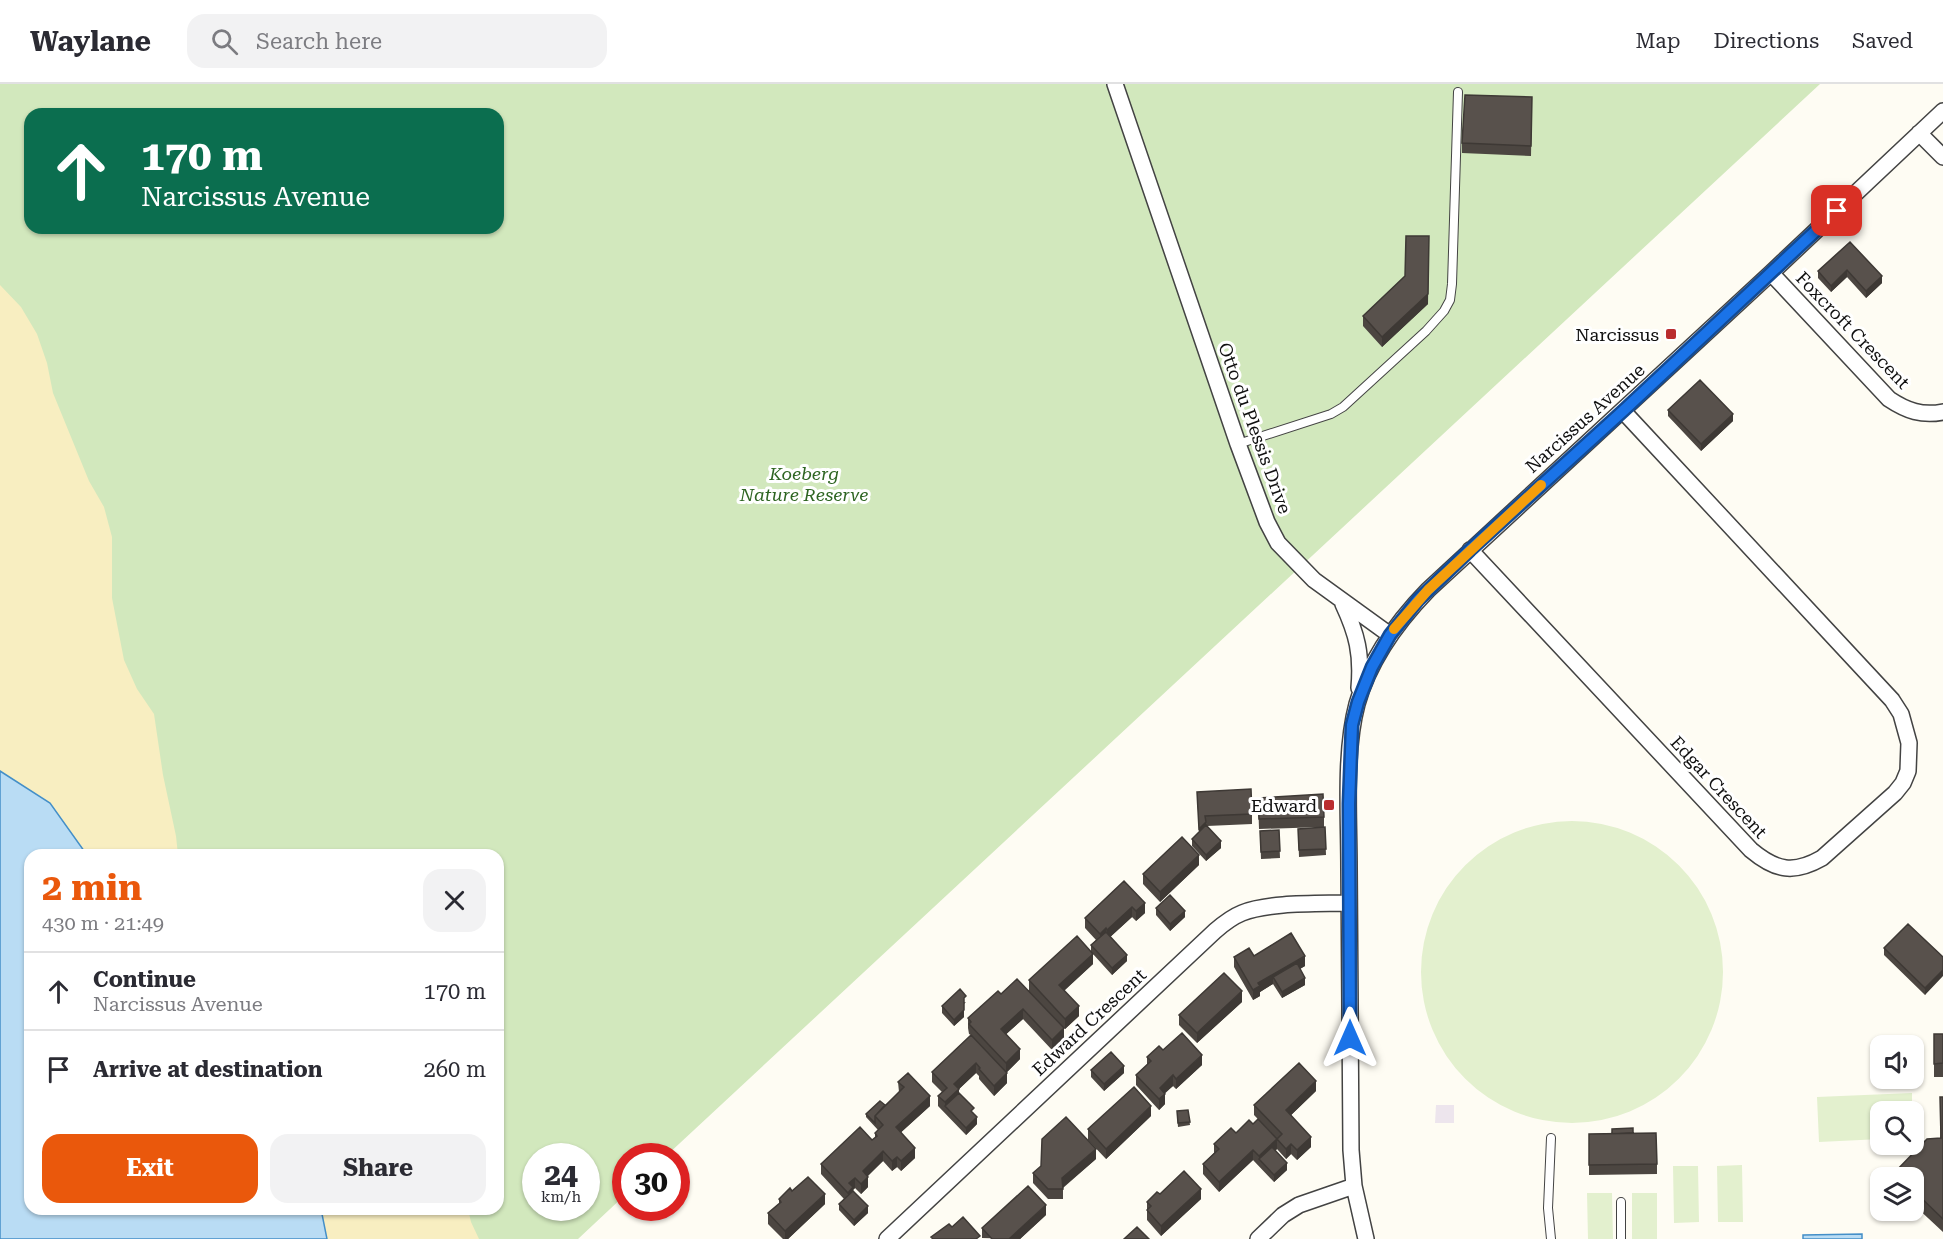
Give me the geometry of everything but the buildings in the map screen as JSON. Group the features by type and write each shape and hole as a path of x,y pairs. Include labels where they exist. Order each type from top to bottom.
{"street":[{"name":"Otto du Plessis Drive","path":"1115,84 1258,501 1278,543 1314,580 1390,635"},
{"name":"Narcissus Avenue","path":"1390,635 1418,600 1470,550 1623,411 1943,111"},
{"path":"1918,133 1943,157"},
{"name":"Foxcroft Crescent","path":"1771,273 1889,399 1902,408 1918,414 1943,412"},
{"name":"Edgar Crescent","path":"1470,550 1751,850 1763,860 1777,867 1793,869 1808,866 1822,858 1895,793 1908,771 1909,743 1901,714 1892,700 1623,411"},
{"path":"1342,602 1358,640 1360,675 1358,702"},
{"path":"1366,1239 1354,1186 1351,1150 1350,767 1352,725 1358,702 1372,667 1390,635"},
{"name":"Edward Crescent","path":"887,1239 1228,920 1244,912 1263,908 1349,903"},
{"path":"1258,1239 1283,1215 1299,1205 1354,1186"}],"lane":[{"path":"1238,444 1343,408 1426,331 1444,311 1450,300 1452,284 1458,92"},
{"path":"1551,1138 1548,1208 1551,1239"},
{"path":"1621,1202 1621,1239"}],"shaded area":[{"path":"1436,1105 1454,1105 1454,1123 1435,1123"}],"green space":[{"name":"Koeberg Nature Reserve","path":"0,84 1820,84 680,1143 612,1143 612,1207 600,1218 600,1143 522,1143 522,1221 597,1221 578,1239 376,1239 363,1215 504,1215 504,849 163,849 0,552"},
{"path":"1572,821 1601,824 1630,832 1656,846 1679,865 1698,888 1712,914 1720,943 1723,972 1720,1001 1712,1030 1698,1056 1679,1079 1656,1098 1630,1112 1601,1120 1572,1123 1543,1120 1514,1112 1488,1098 1465,1079 1446,1056 1432,1030 1424,1001 1421,972 1424,943 1432,914 1446,888 1465,865 1488,846 1514,832 1543,824"},
{"path":"1912,1093 1912,1101 1870,1101 1870,1140 1819,1142 1817,1097"},
{"path":"1742,1165 1743,1222 1718,1222 1717,1166"},
{"path":"1673,1166 1698,1166 1699,1222 1674,1223"},
{"path":"1587,1193 1612,1193 1613,1239 1588,1239"},
{"path":"1632,1193 1657,1193 1657,1239 1632,1239"}],"sand":[{"path":"0,285 21,307 37,334 47,363 53,393 89,481 104,507 112,537 112,598 124,660 137,689 154,714 177,849 24,849 24,1215 469,1215 479,1239 0,1239"}],"water":[{"path":"0,771 50,803 83,849 24,849 24,1215 322,1215 327,1239 0,1239"},
{"path":"1862,1234 1862,1239 1803,1239 1803,1235"}],"slow traffic":[{"path":"1394,629 1428,590 1541,485"}],"place":[{"name":"Narcissus","path":"1671,334"},
{"name":"Edward","path":"1329,805"}],"route":[{"path":"1350,1038 1349,804 1352,725 1358,702 1372,667 1390,635 1418,600 1470,550 1837,211"}]}
